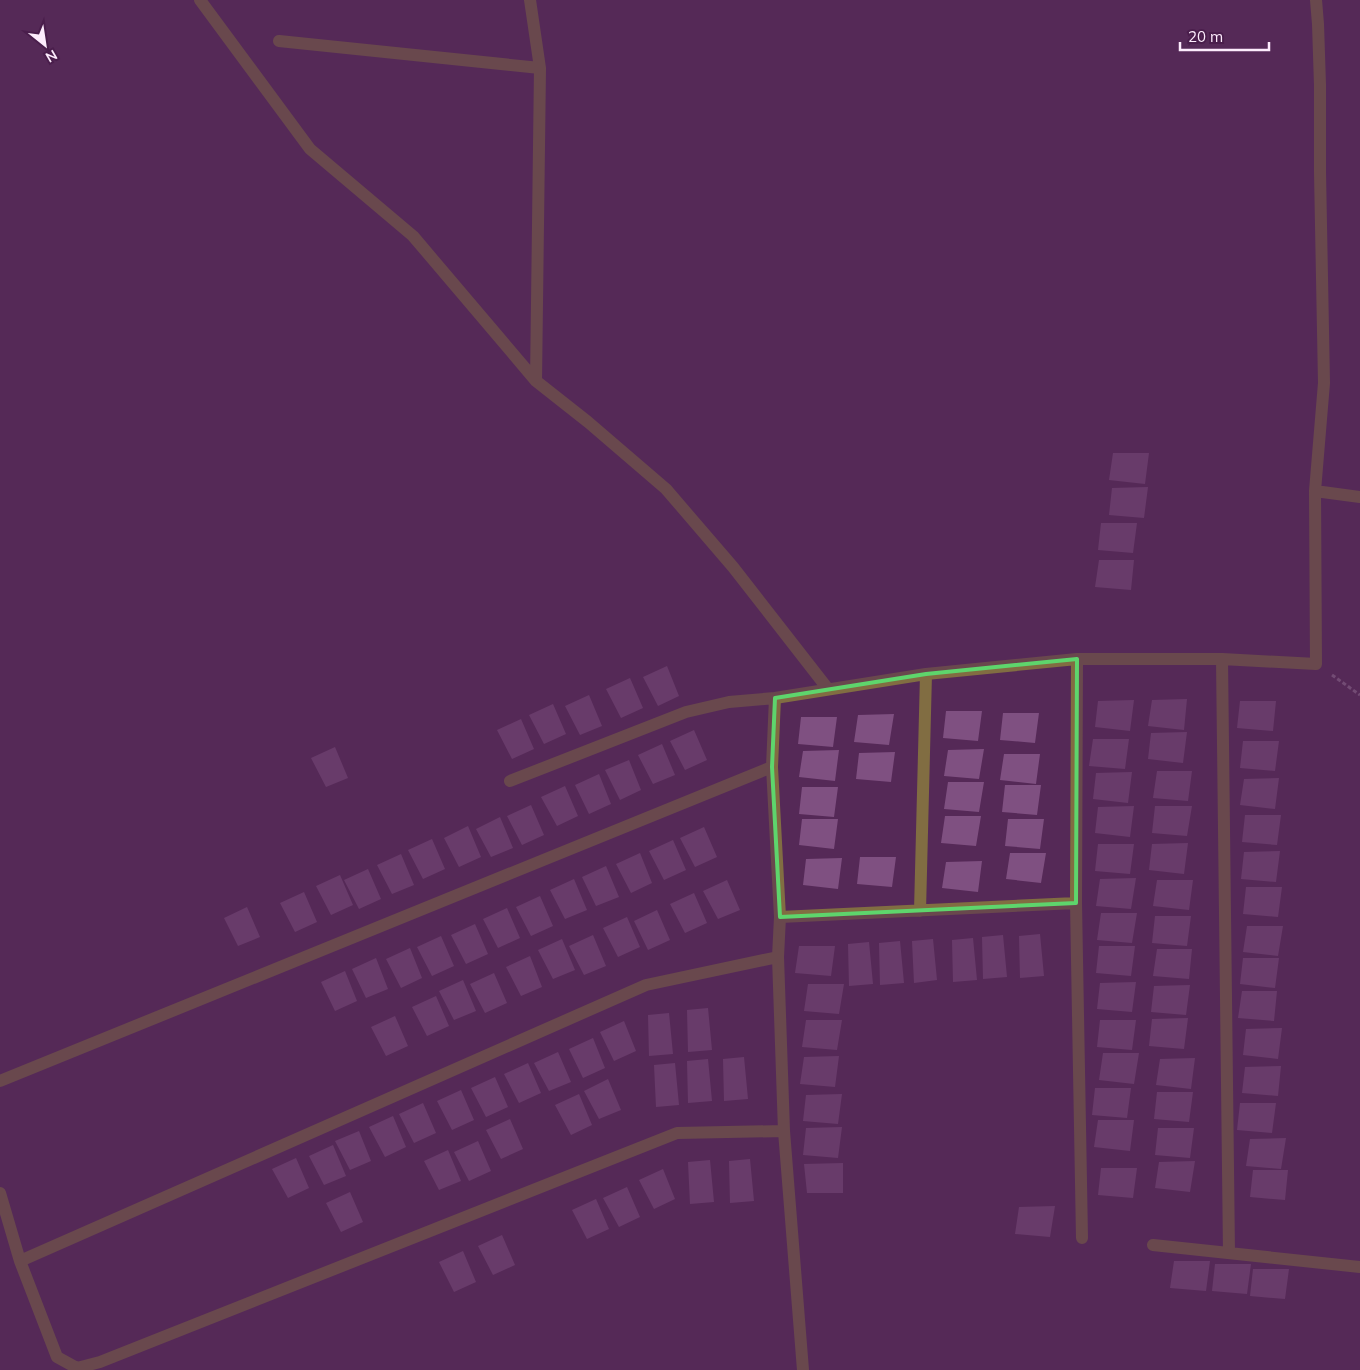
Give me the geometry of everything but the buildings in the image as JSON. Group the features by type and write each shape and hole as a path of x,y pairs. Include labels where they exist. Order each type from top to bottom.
{"street":[{"path":"200,0 310,148 413,236 536,381 588,422 666,489 733,567 828,689"},
{"path":"530,0 540,68 536,381"},
{"path":"510,781 686,712 730,702 775,698 926,674 1077,659 1222,659 1316,664 1315,490 1324,383 1320,85 1316,0"},
{"path":"279,41 540,68"},
{"path":"1315,490 1360,497"},
{"path":"1077,659 1076,903 1082,1238"},
{"path":"1222,659 1230,1253"},
{"path":"920,910 926,674"},
{"path":"775,698 772,767 780,917 778,957 784,1131 803,1370"},
{"path":"0,1081 772,767"},
{"path":"780,917 1076,903"},
{"path":"20,1261 646,985 778,957"},
{"path":"0,1193 20,1261 57,1357 77,1368 100,1362 677,1132 784,1131"},
{"path":"1153,1245 1360,1267"}],"path":[{"path":"1316,664 1360,695"}],"highlighted area":[{"path":"1077,659 1076,903 780,917 772,767 775,698 926,674"}]}
